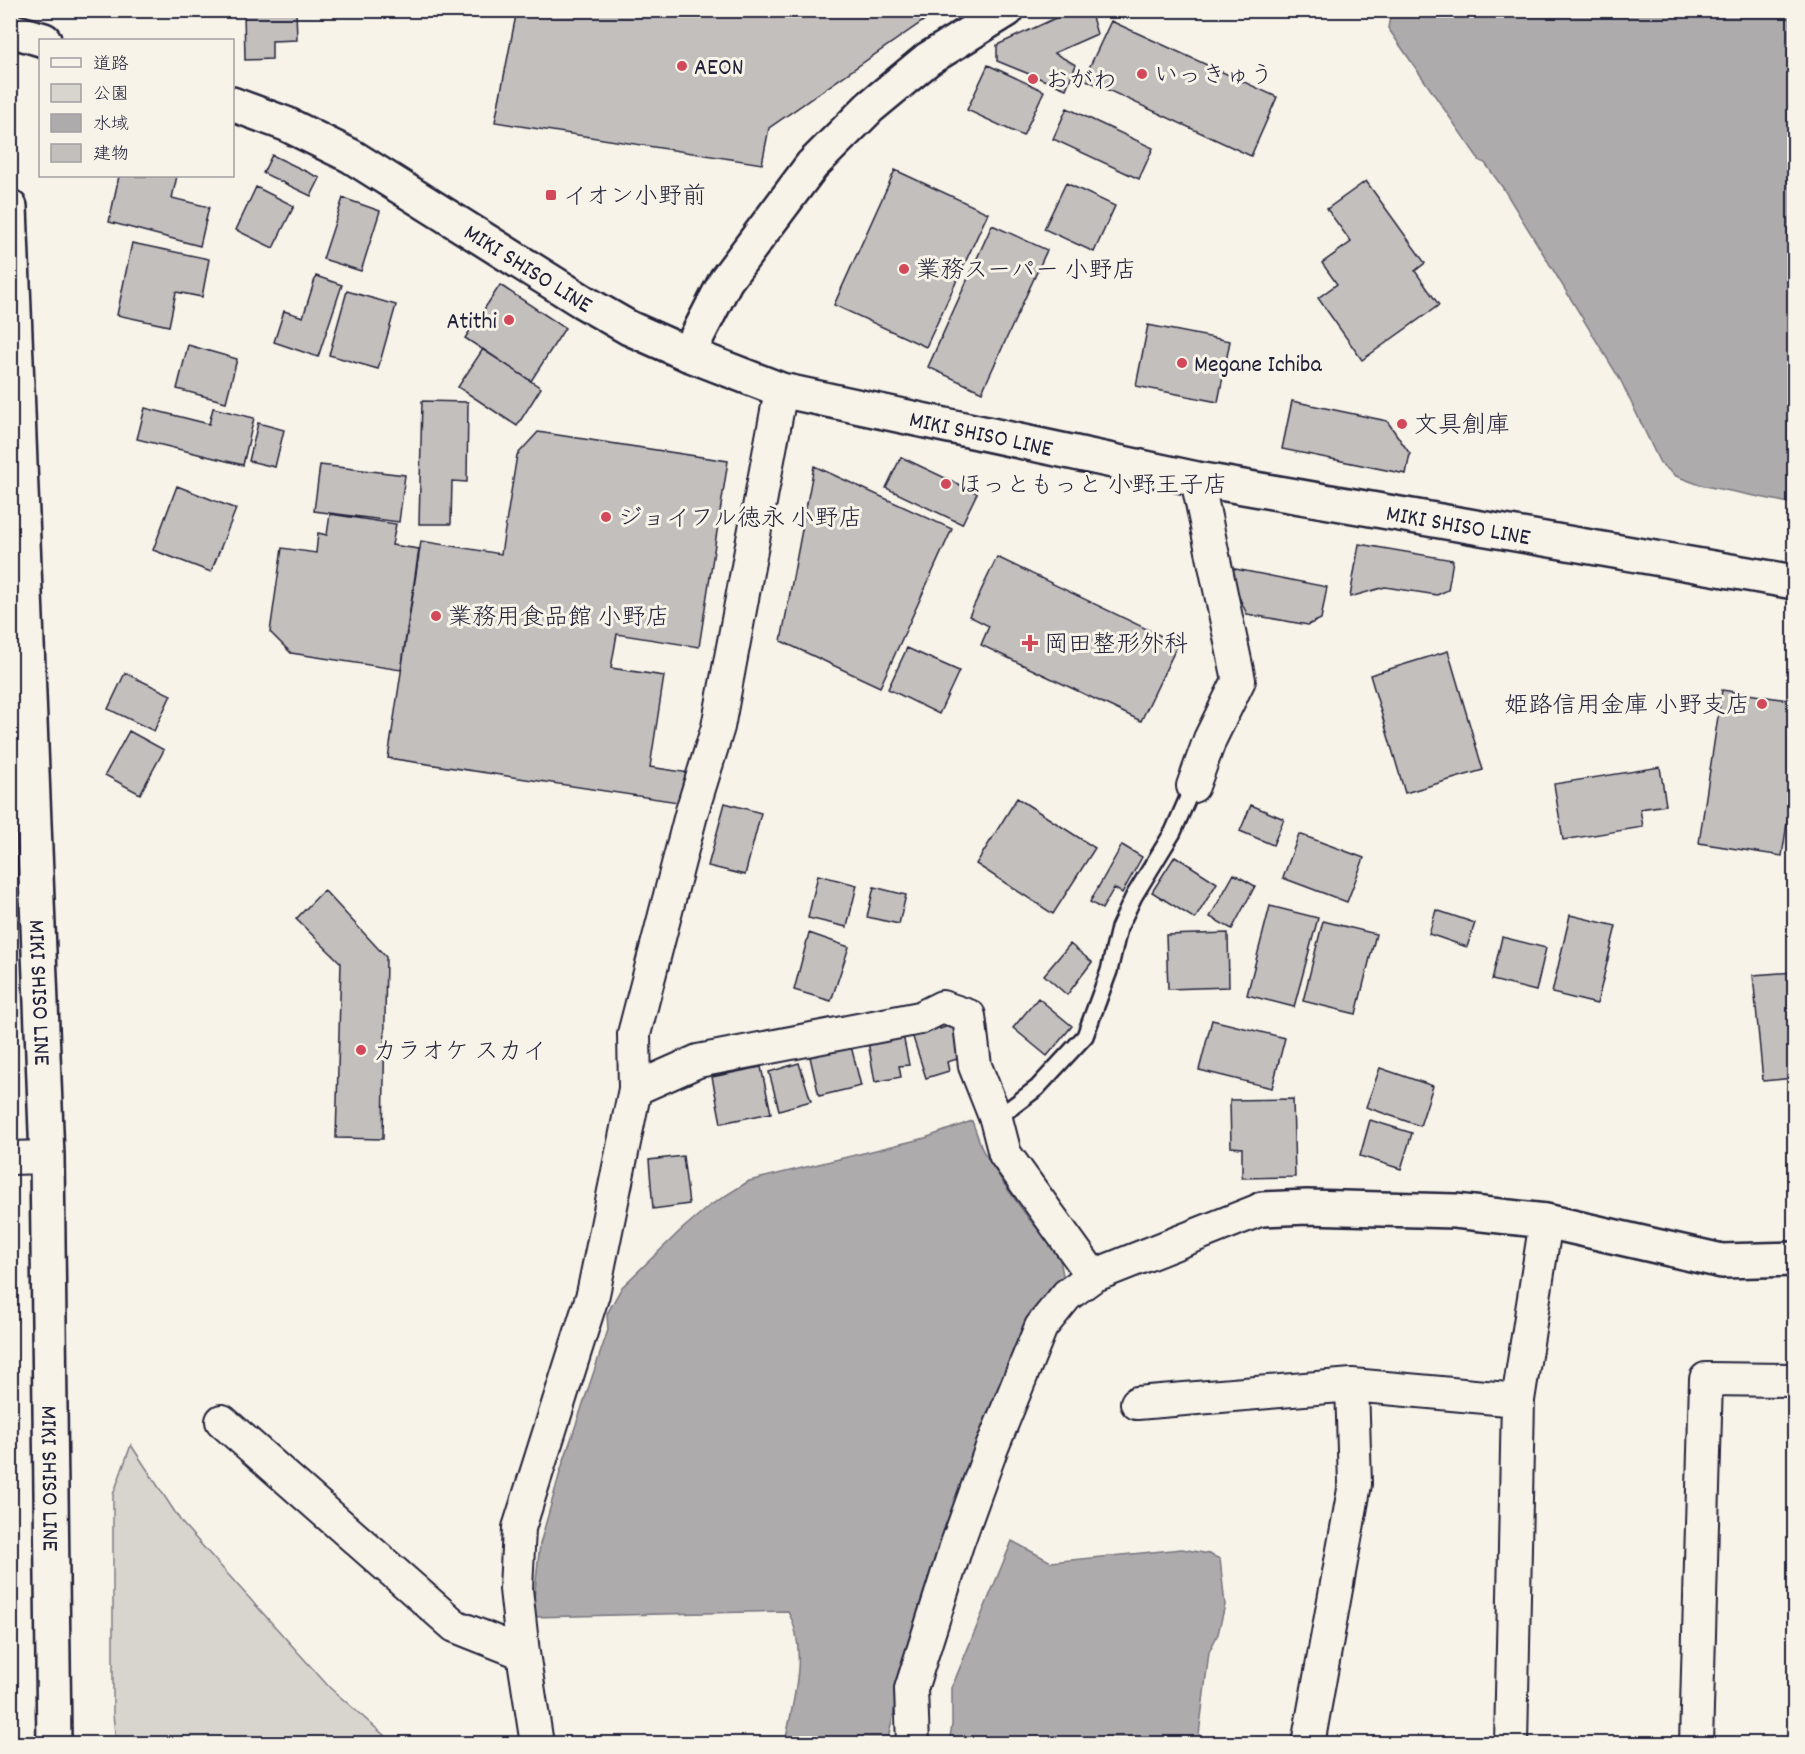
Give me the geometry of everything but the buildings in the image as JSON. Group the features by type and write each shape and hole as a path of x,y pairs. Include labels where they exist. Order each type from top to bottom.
{"main road":[{"path":"688,354 726,280 812,165 870,107 928,59 1007,10"},
{"path":"10,30 41,39"},
{"name":"MIKI SHISO LINE","path":"234,105 286,124 351,156 629,328 781,390 1197,479 1794,582"},
{"name":"MIKI SHISO LINE","path":"10,207 16,503 47,1157 54,1743"},
{"path":"1262,1209 1307,1207 1455,1211 1546,1221 1722,1261 1794,1259"}],"street":[{"path":"537,1743 516,1589 519,1528 593,1294 635,1089 634,1034 692,811 718,727 781,390"},
{"path":"1192,786 1210,739 1239,680 1197,479"},
{"path":"635,1089 698,1061 920,1018 942,1007 969,1016 975,1066 996,1119 1005,1154 1094,1276"},
{"path":"10,1158 47,1157"},
{"path":"913,1743 911,1689 957,1544 991,1450 1041,1327 1067,1295 1094,1276 1262,1209"},
{"path":"1510,1743 1518,1400 1546,1221"},
{"path":"1696,1743 1706,1379 1794,1380"},
{"path":"1137,1404 1352,1385 1518,1400"},
{"path":"1308,1743 1355,1484 1352,1385"},
{"path":"222,1421 455,1626 523,1653"}],"lane":[{"path":"996,1119 1037,1088 1085,1036 1109,971 1119,928 1134,896 1173,832 1192,786"}],"green space":[{"path":"131,1445 182,1523 330,1688 393,1743 116,1743 113,1714 113,1495"}],"water":[{"path":"1391,10 1794,11 1794,504 1700,485 1676,476 1660,463 1621,381 1503,188 1485,163 1480,161 1388,28"},
{"path":"972,1121 983,1151 1004,1184 1029,1219 1059,1254 1063,1275 1029,1349 904,1666 887,1743 785,1743 795,1693 798,1659 798,1643 788,1611 532,1617 540,1544 561,1469 608,1330 607,1314 622,1287 709,1206 749,1181 925,1138"},
{"path":"1012,1541 1051,1562 1182,1549 1209,1554 1220,1559 1225,1605 1218,1634 1209,1652 1198,1743 949,1743 952,1725 952,1687"}],"place":[{"name":"AEON","path":"682,66"},
{"name":"いっきゅう","path":"1142,74"},
{"name":"おがわ","path":"1033,79"},
{"name":"イオン小野前","path":"551,195"},
{"name":"業務スーパー 小野店","path":"904,269"},
{"name":"Atithi","path":"509,320"},
{"name":"Megane Ichiba","path":"1182,363"},
{"name":"文具創庫","path":"1402,424"},
{"name":"ほっともっと 小野王子店","path":"946,484"},
{"name":"ジョイフル徳永 小野店","path":"606,517"},
{"name":"業務用食品館 小野店","path":"436,616"},
{"name":"岡田整形外科","path":"1030,643"},
{"name":"姫路信用金庫 小野支店","path":"1762,704"},
{"name":"カラオケ スカイ","path":"361,1050"}]}
